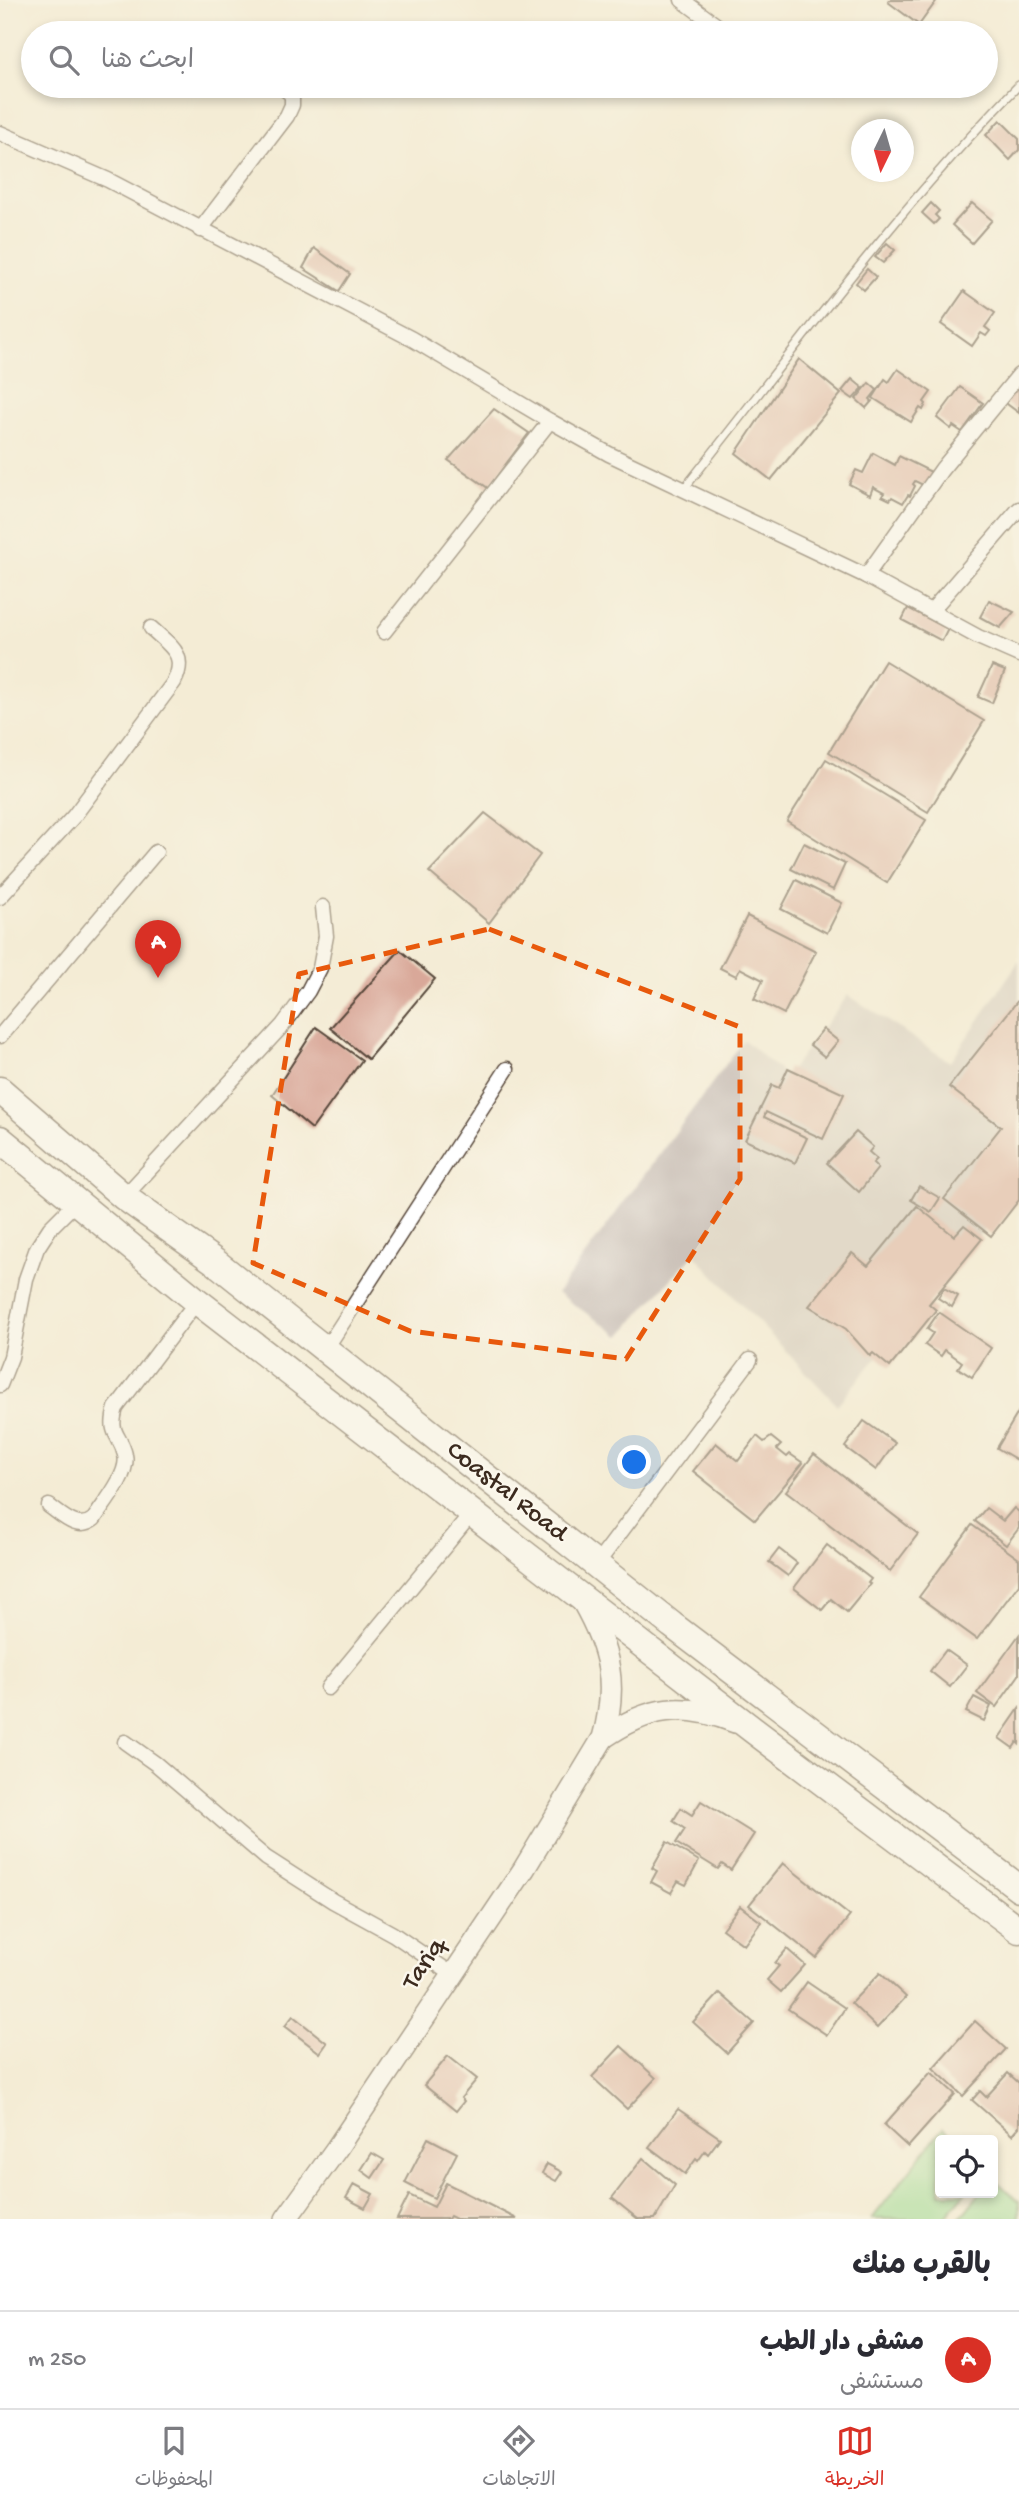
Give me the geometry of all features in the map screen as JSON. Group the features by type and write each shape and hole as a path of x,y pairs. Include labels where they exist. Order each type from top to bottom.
{"highway":[{"name":"Coastal Road","path":"0,1090 124,1197 214,1261 596,1565 1019,1888"},
{"name":"Coastal Road","path":"0,1139 197,1301 753,1730 1019,1930"}],"main road":[{"path":"580,1596 604,1644 610,1667 612,1691 603,1738"},
{"path":"603,1738 621,1725 642,1716 687,1709 709,1712 753,1730"},
{"name":"Tariq","path":"286,2219 337,2148 524,1869 603,1738"}],"street":[{"path":"682,0 711,21"},
{"path":"200,230 287,116 292,98"},
{"path":"0,133 108,180 412,339 550,421 683,490 866,576 978,637 1019,655"},
{"path":"866,576 942,469 1019,375"},
{"path":"384,632 550,421"},
{"path":"932,610 1019,509"},
{"path":"0,898 74,816 174,682 179,673 180,661 177,652 151,628"},
{"path":"0,1036 156,852"},
{"path":"124,1197 283,1025 308,991 320,968 326,936 323,907"},
{"path":"325,1350 507,1069"},
{"path":"0,1385 11,1356 26,1279 37,1248 50,1228 76,1202"},
{"path":"49,1506 80,1525 87,1525 94,1519 124,1470 126,1456 115,1435 113,1421 116,1408 197,1301"},
{"path":"596,1565 750,1360"},
{"path":"328,1688 472,1512"},
{"path":"125,1742 156,1764 266,1858 333,1901 393,1934 452,1974"}],"lane":[{"path":"683,490 891,229 971,134 1019,85"}],"highlighted area":[{"path":"489,929 740,1027 740,1179 626,1359 410,1331 253,1263 299,974"}],"shaded area":[{"path":"1019,961 1019,1188 837,1405 694,1254 620,1336 557,1293 744,1040 786,1076 848,995 950,1062"}],"green space":[{"path":"943,2128 952,2135 938,2135"},
{"path":"935,2138 935,2198 961,2198 944,2219 872,2219"},
{"path":"998,2182 1019,2201 1019,2219 959,2219 976,2198 998,2198"}],"building":[{"path":"937,0 922,21 914,21 888,2"},
{"path":"1000,120 1019,139 1019,150 1010,160 986,135"},
{"path":"931,203 939,211 935,215 939,219 934,224 922,213"},
{"path":"972,203 992,220 972,243 952,225"},
{"path":"887,243 895,250 883,263 875,257"},
{"path":"314,248 350,274 339,291 303,268"},
{"path":"867,269 876,277 864,290 856,283"},
{"path":"964,291 995,313 985,327 990,331 986,336 981,333 972,346 941,324"},
{"path":"799,359 841,394 771,480 736,453"},
{"path":"898,369 931,392 924,402 926,404 923,410 920,408 911,422 873,398 885,379 889,382"},
{"path":"852,379 863,388 853,399 842,391"},
{"path":"1019,381 1019,413 1003,401"},
{"path":"869,383 877,390 866,408 856,399"},
{"path":"960,387 983,403 962,432 953,426 951,429 937,418"},
{"path":"494,409 529,433 488,488 448,460"},
{"path":"873,453 895,465 899,456 933,473 925,486 915,481 910,496 908,495 903,503 892,497 890,500 882,496 884,493 873,487 870,495 849,484 856,470 863,473"},
{"path":"989,600 1014,612 1000,628 980,617"},
{"path":"908,608 948,629 942,641 902,620"},
{"path":"885,661 984,721 928,812 829,752"},
{"path":"992,666 1005,671 992,703 978,697"},
{"path":"826,759 926,820 887,883 787,821"},
{"path":"485,813 540,855 489,923 429,872"},
{"path":"804,843 845,864 833,890 791,869"},
{"path":"796,880 842,903 827,933 781,909"},
{"path":"747,916 816,951 784,1014 754,999 763,980 740,968 736,976 720,968"},
{"path":"400,950 435,979 368,1059 330,1028"},
{"path":"1019,999 1019,1200 991,1236 944,1199 1001,1127 949,1087"},
{"path":"316,1027 362,1060 312,1129 272,1095"},
{"path":"823,1029 838,1041 825,1057 810,1045"},
{"path":"788,1068 844,1094 823,1139 766,1112 764,1117 807,1138 795,1163 745,1140 772,1085 779,1088"},
{"path":"856,1132 873,1147 869,1152 877,1159 873,1163 878,1168 859,1192 827,1163"},
{"path":"919,1186 940,1198 931,1212 911,1200"},
{"path":"917,1206 954,1236 964,1225 982,1239 929,1304 936,1310 890,1367 873,1353 870,1356 846,1329 809,1306 852,1253 868,1266"},
{"path":"944,1288 958,1296 952,1307 938,1298"},
{"path":"939,1312 991,1348 972,1377 958,1368 962,1362 945,1350 941,1356 925,1345 933,1333 927,1329"},
{"path":"1019,1411 1019,1461 997,1448"},
{"path":"864,1421 895,1443 876,1470 845,1447"},
{"path":"757,1436 764,1442 771,1437 781,1445 777,1449 787,1457 790,1454 803,1463 755,1520 693,1471 716,1443 738,1461"},
{"path":"814,1454 918,1534 890,1571 786,1491"},
{"path":"986,1508 1003,1521 1014,1508 1019,1512 1019,1528 1006,1545 975,1521"},
{"path":"972,1525 1019,1559 1019,1584 977,1639 919,1597"},
{"path":"827,1545 871,1579 868,1583 870,1584 847,1612 831,1599 822,1610 794,1588"},
{"path":"779,1549 797,1563 788,1576 769,1562"},
{"path":"1019,1635 1019,1675 996,1707 977,1693"},
{"path":"946,1650 967,1665 950,1687 930,1671"},
{"path":"974,1697 991,1706 984,1721 966,1712"},
{"path":"1019,1709 1019,1744 1017,1742 1013,1748 999,1738"},
{"path":"701,1801 754,1834 731,1870 722,1864 718,1869 676,1843 685,1829 673,1821 681,1808 692,1815"},
{"path":"667,1842 699,1861 686,1885 678,1881 671,1893 651,1882 657,1871 652,1868"},
{"path":"783,1863 850,1916 816,1958 749,1905"},
{"path":"740,1906 761,1922 744,1945 722,1929"},
{"path":"787,1949 805,1965 781,1992 767,1980 779,1966 775,1963"},
{"path":"880,1973 906,1997 877,2028 851,2003"},
{"path":"807,1982 845,2008 827,2035 788,2009"},
{"path":"720,1993 754,2023 727,2053 693,2022"},
{"path":"293,2016 327,2043 320,2053 285,2026"},
{"path":"975,2021 1006,2049 963,2096 933,2068"},
{"path":"621,2046 656,2078 627,2109 592,2077"},
{"path":"448,2056 477,2079 461,2098 464,2101 456,2111 424,2085"},
{"path":"931,2072 955,2094 908,2147 884,2125"},
{"path":"1008,2073 1019,2083 1019,2127 1012,2135 972,2100 980,2091 986,2097"},
{"path":"678,2109 720,2138 708,2154 705,2151 698,2161 696,2159 685,2174 649,2147"},
{"path":"428,2138 457,2153 434,2198 405,2183"},
{"path":"372,2153 384,2160 372,2178 361,2170"},
{"path":"643,2158 675,2185 655,2219 638,2219 612,2198"},
{"path":"547,2164 562,2172 556,2181 542,2173"},
{"path":"446,2183 517,2219 456,2219 450,2216 448,2219 397,2219 409,2195 434,2207"},
{"path":"354,2184 373,2194 365,2208 346,2198"}],"place":[{"name":"مشفى دار الطب","path":"158,978"}]}
